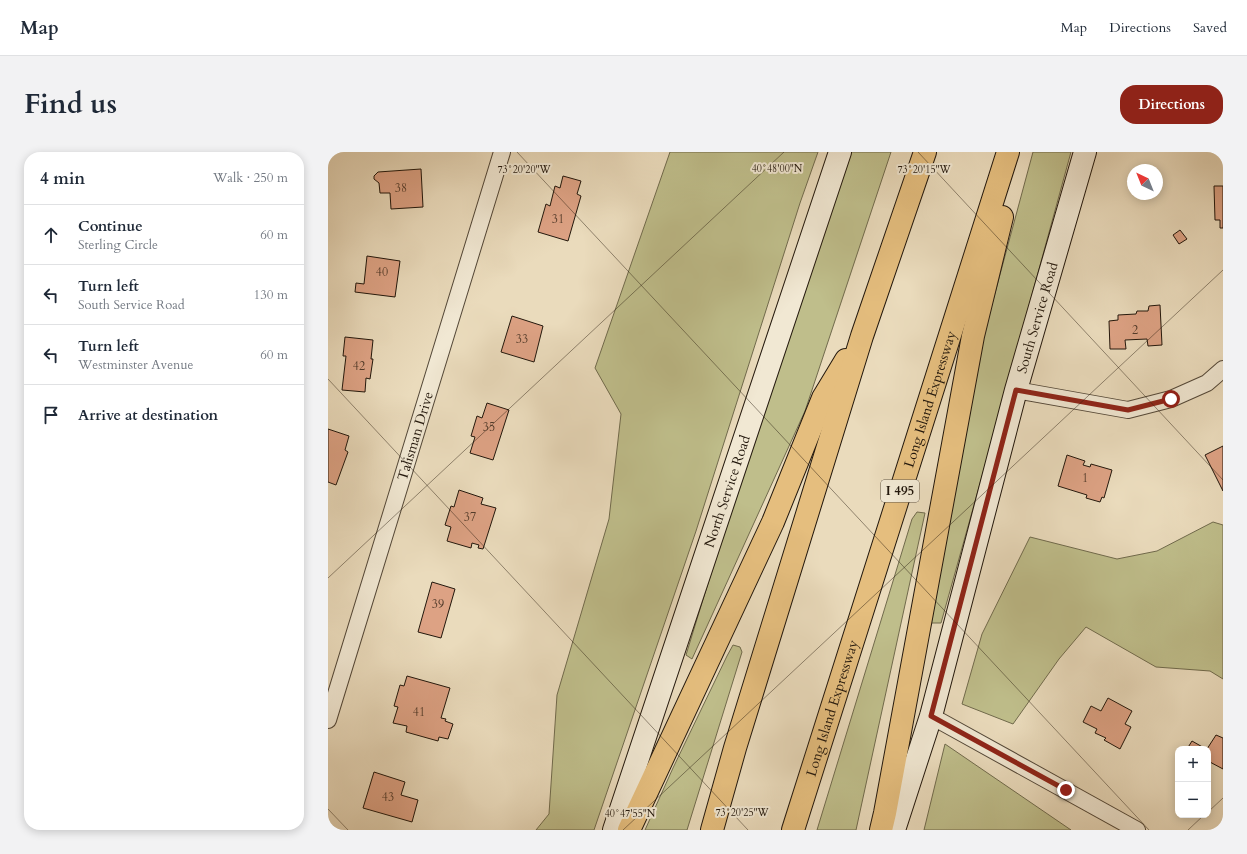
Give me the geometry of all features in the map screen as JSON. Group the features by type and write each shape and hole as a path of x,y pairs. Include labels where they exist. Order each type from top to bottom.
{"highway":[{"path":"712,830 738,740 862,336 925,152"},
{"name":"Long Island Expressway","path":"793,830 1008,152"},
{"path":"881,830 973,336 994,244 1019,152"},
{"path":"629,830 773,522 823,398 862,336"}],"main road":[{"name":"North Service Road","path":"614,830 840,152"},
{"name":"South Service Road","path":"894,830 931,716 1016,390 1085,152"}],"street":[{"name":"Talisman Drive","path":"328,720 502,152"},
{"path":"1016,390 1128,410 1171,399 1207,383 1223,370"},
{"path":"931,716 1137,830"}],"shaded area":[{"path":"670,152 818,152 800,203 696,531 594,830 536,830 549,814 557,695 609,519 621,414 595,368"},
{"path":"847,152 891,152 805,411 692,659 686,655 724,531"},
{"path":"1033,152 1071,152 941,623 931,623 984,334"},
{"path":"917,512 925,513 856,830 817,830 912,519"},
{"path":"1213,522 1223,525 1223,679 1210,671 1156,667 1086,627 1059,659 1013,724 962,704 982,634 1030,537 1117,559 1157,551"},
{"path":"733,645 740,647 742,652 687,830 645,830 673,768"},
{"path":"945,744 1071,830 924,830"}],"building":[{"path":"421,169 423,207 391,209 390,193 380,193 379,183 374,179 374,176 378,172"},
{"path":"563,176 581,181 577,194 581,196 568,241 538,232 546,204 550,206 555,186 560,188"},
{"path":"1214,186 1223,186 1223,228 1220,228 1220,220 1215,220"},
{"path":"1180,230 1187,239 1179,244 1173,235"},
{"path":"367,256 400,261 395,297 355,292 356,283 364,284"},
{"path":"1160,305 1162,345 1148,346 1147,339 1125,340 1126,349 1110,349 1109,321 1118,320 1118,315 1136,314 1137,311 1148,311 1149,306"},
{"path":"512,316 543,326 534,362 501,352"},
{"path":"345,337 373,340 371,359 373,359 370,379 366,378 365,392 342,390 346,356 343,356"},
{"path":"487,403 509,410 493,460 470,453 475,437 471,436 477,416 482,418"},
{"path":"328,429 349,436 345,450 348,452 336,485 328,482"},
{"path":"1223,446 1223,491 1205,455"},
{"path":"1067,455 1085,461 1083,465 1090,467 1091,464 1112,470 1104,498 1102,497 1100,502 1086,498 1087,495 1058,486"},
{"path":"459,490 483,498 481,504 496,508 483,549 478,548 479,545 472,543 471,548 447,541 451,527 445,525 451,506 454,507"},
{"path":"432,582 455,589 441,638 418,632"},
{"path":"407,676 450,688 441,718 446,719 445,721 453,724 448,739 439,737 438,741 406,732 407,726 393,723 398,707 394,706 400,685 404,686"},
{"path":"1108,698 1132,711 1125,724 1131,727 1120,749 1104,740 1106,738 1095,733 1097,729 1083,722 1091,706 1101,711"},
{"path":"1216,735 1223,738 1223,769 1211,763 1211,746 1209,746"},
{"path":"1192,741 1201,746 1189,746"},
{"path":"374,772 405,782 401,795 418,800 412,822 363,808"}],"route":[{"path":"1066,790 931,716 1016,390 1128,410 1171,399"}]}
